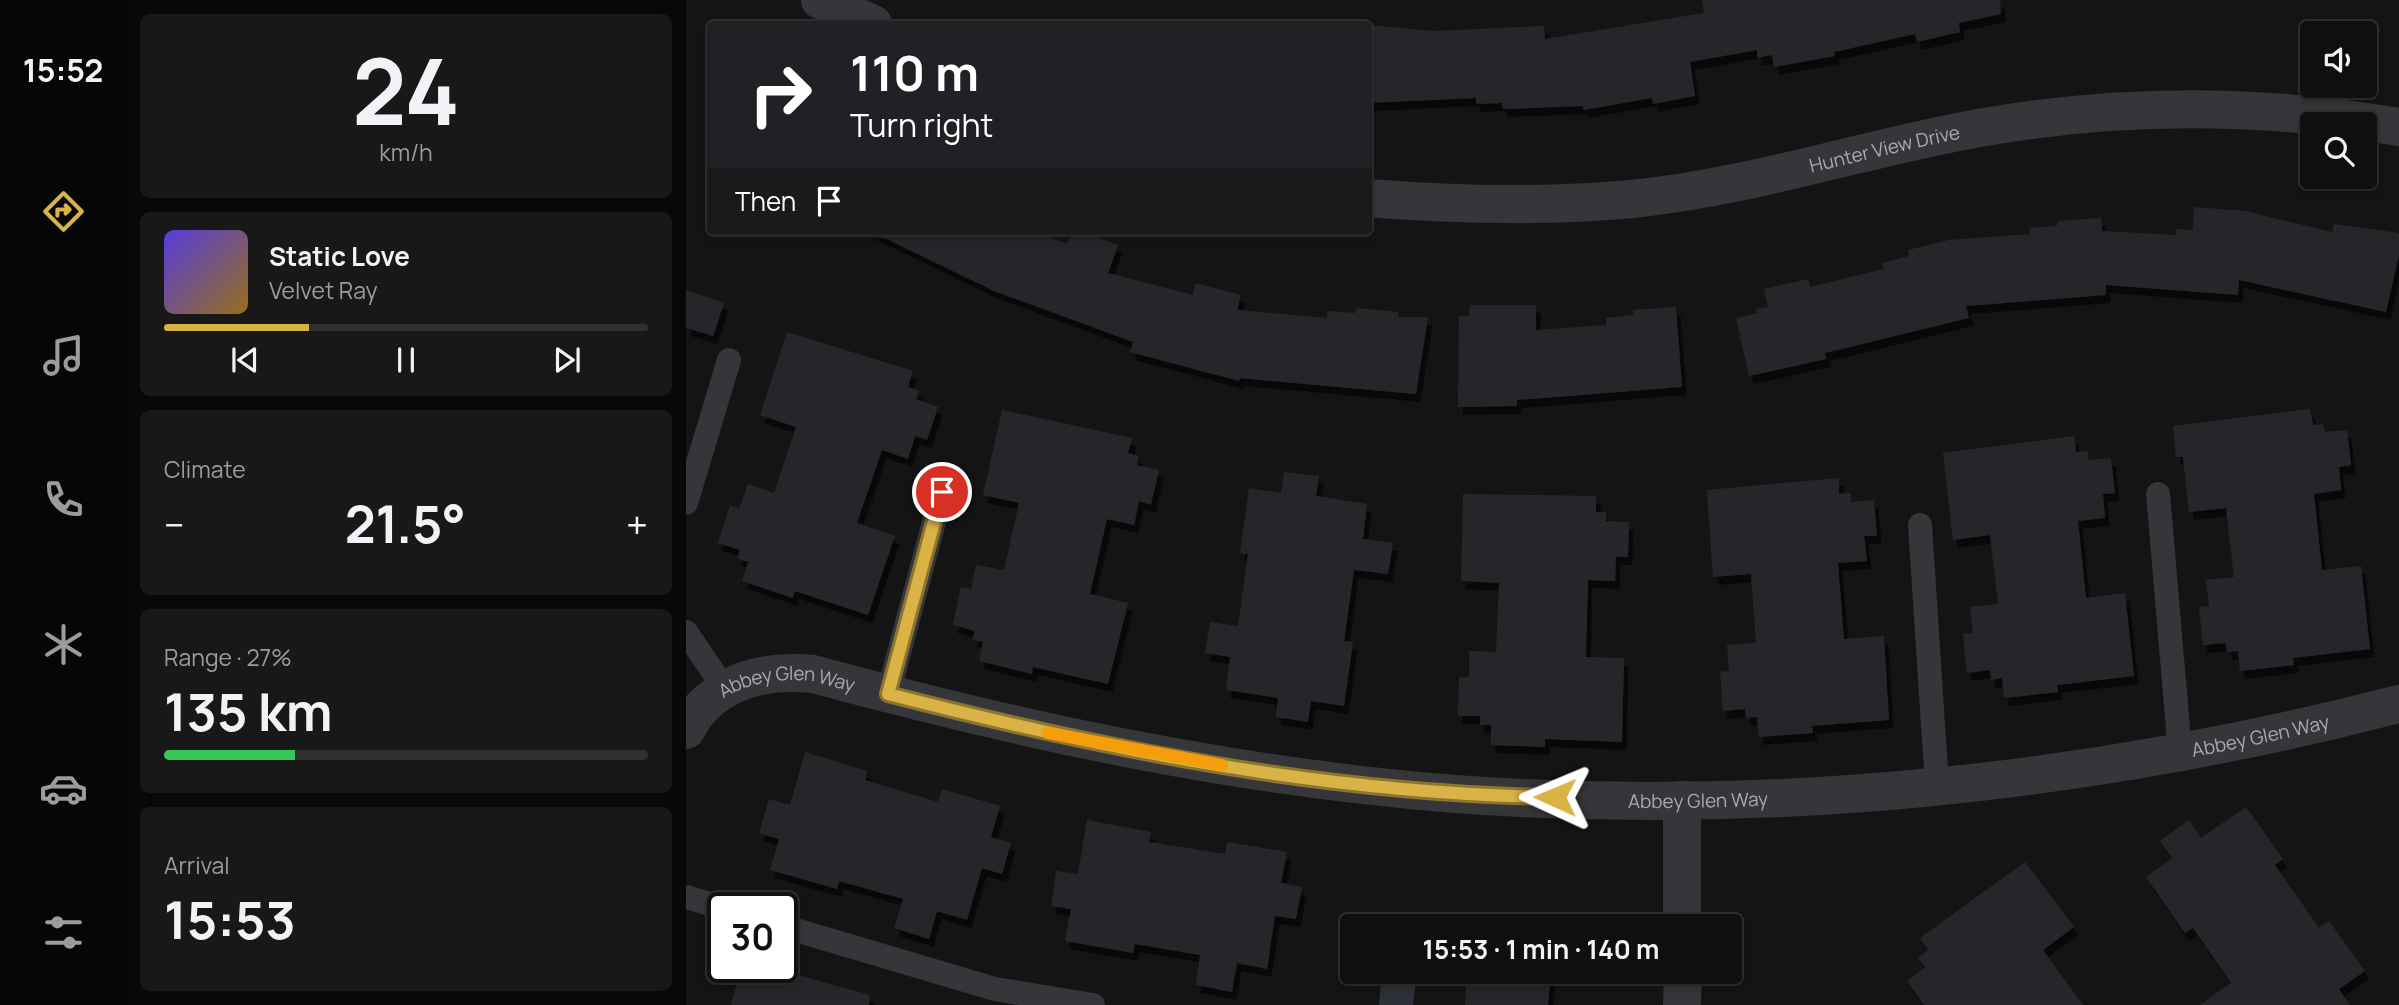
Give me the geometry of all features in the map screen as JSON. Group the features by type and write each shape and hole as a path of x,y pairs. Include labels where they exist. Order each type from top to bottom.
{"street":[{"path":"820,0 866,21"},
{"name":"Hunter View Drive","path":"1372,198 1451,205 1632,199 1728,185 1978,128 2073,114 2153,108 2255,108 2340,117 2399,127"},
{"name":"Abbey Glen Way","path":"686,730 694,715 725,689 766,673 789,671 813,674 1009,725 1132,750 1319,779 1455,794 1682,800 1937,786 2079,769 2288,731 2399,704"},
{"path":"1682,800 1682,914"},
{"path":"1682,1005 1683,984"}],"lane":[{"path":"686,503 729,360"},
{"path":"888,694 942,492"},
{"path":"2158,494 2180,752"},
{"path":"1920,525 1937,786"},
{"path":"686,632 725,689"},
{"path":"686,897 707,903"},
{"path":"798,931 995,989 1093,1005"}],"shaded area":[{"path":"1381,984 1415,984 1413,1005 1379,1005"}],"building":[{"path":"1702,0 2000,0 2001,14 1959,23 1960,32 1917,42 1915,34 1834,52 1835,56 1774,67 1772,55 1757,58 1757,50 1690,62 1695,96 1653,104 1652,98 1584,110 1583,106 1503,109 1502,103 1476,104 1476,98 1372,103 1372,25 1434,31 1544,26 1545,39 1704,13"},
{"path":"2194,207 2245,211 2332,232 2334,224 2399,233 2399,255 2386,312 2239,280 2238,295 2106,285 2106,295 1966,306 1969,318 1825,353 1826,359 1749,376 1736,318 1768,307 1764,289 1808,279 1810,287 1884,269 1882,263 1909,256 1908,250 1949,240 2030,234 2030,228 2057,226 2058,221 2101,218 2102,231 2176,235 2176,229 2193,230"},
{"path":"878,235 1043,235 1067,244 1070,235 1091,235 1118,245 1108,273 1193,295 1195,283 1241,295 1237,310 1327,318 1327,311 1355,313 1356,308 1399,312 1398,317 1428,317 1416,394 1240,378 1239,381 1130,352 1133,342 994,291"},
{"path":"686,290 724,303 713,336 686,328"},
{"path":"1470,305 1536,305 1536,330 1606,325 1606,318 1633,315 1633,310 1676,307 1682,387 1517,400 1517,406 1458,407 1459,316 1469,316"},
{"path":"787,332 913,371 908,387 919,390 916,399 938,407 927,440 915,436 908,459 882,450 857,523 895,536 868,615 795,591 793,598 742,581 748,562 737,558 740,550 718,543 730,505 739,509 748,484 774,493 796,427 760,415"},
{"path":"2310,409 2313,425 2323,424 2325,432 2347,430 2351,465 2339,467 2341,490 2314,494 2322,570 2361,566 2370,649 2293,658 2294,665 2240,671 2238,651 2227,652 2226,643 2203,645 2199,607 2209,606 2206,580 2234,577 2226,508 2189,512 2183,457 2176,457 2173,426"},
{"path":"1002,410 1132,438 1128,453 1139,456 1137,465 1159,470 1151,505 1139,501 1134,525 1107,519 1090,594 1128,603 1108,684 1033,667 1032,674 979,661 983,642 972,639 975,631 953,625 961,587 971,589 976,565 1004,570 1019,503 983,495"},
{"path":"2074,436 2076,452 2087,451 2089,460 2111,458 2115,493 2103,494 2105,518 2078,521 2086,598 2125,593 2134,676 2057,685 2058,692 2004,698 2002,678 1991,680 1990,670 1967,673 1963,634 1973,633 1970,607 1998,604 1990,535 1953,540 1943,453"},
{"path":"1284,472 1319,476 1316,496 1367,504 1363,539 1393,543 1388,574 1354,570 1344,641 1353,642 1344,706 1311,701 1308,722 1276,717 1278,698 1226,690 1230,657 1205,653 1210,622 1238,626 1248,554 1240,553 1249,488 1281,493"},
{"path":"1839,478 1839,494 1851,493 1851,502 1874,500 1877,536 1864,536 1867,561 1838,563 1844,639 1884,636 1889,720 1812,726 1813,733 1759,737 1757,717 1746,718 1745,709 1723,711 1720,672 1729,671 1727,645 1756,643 1751,574 1713,577 1707,490"},
{"path":"1463,494 1596,496 1596,512 1606,512 1606,521 1629,522 1628,557 1616,557 1615,581 1588,580 1586,657 1624,658 1622,742 1545,739 1545,747 1491,745 1491,725 1480,725 1480,716 1458,716 1459,677 1469,677 1469,651 1496,652 1499,583 1461,581"},
{"path":"805,752 867,771 865,780 938,802 942,789 1000,806 991,837 1011,843 1002,874 982,868 967,920 937,911 929,939 894,928 903,899 839,881 837,889 770,870 779,839 759,833 769,799 790,805"},
{"path":"2246,807 2283,859 2275,865 2319,928 2329,921 2365,971 2339,989 2350,1005 2200,1005 2231,983 2193,928 2185,933 2146,877 2172,858 2160,841 2189,820 2201,838"},
{"path":"1087,820 1151,832 1149,842 1225,854 1227,842 1287,852 1281,883 1302,887 1296,919 1275,916 1267,969 1237,963 1232,992 1196,985 1200,955 1135,944 1133,953 1065,941 1071,909 1051,906 1056,871 1078,874"},
{"path":"2025,862 2074,927 2043,950 2083,1005 1924,1005 1907,981 1925,967 1918,958 1928,950 1920,938"},
{"path":"798,975 870,995 869,1005 731,1005 737,983 798,983"},
{"path":"1466,984 1550,984 1548,1005 1465,1005"}],"slow traffic":[{"path":"1048,733 1222,765"}],"route":[{"path":"942,492 888,694 1009,725 1194,761 1319,779 1455,794 1555,797"}]}
